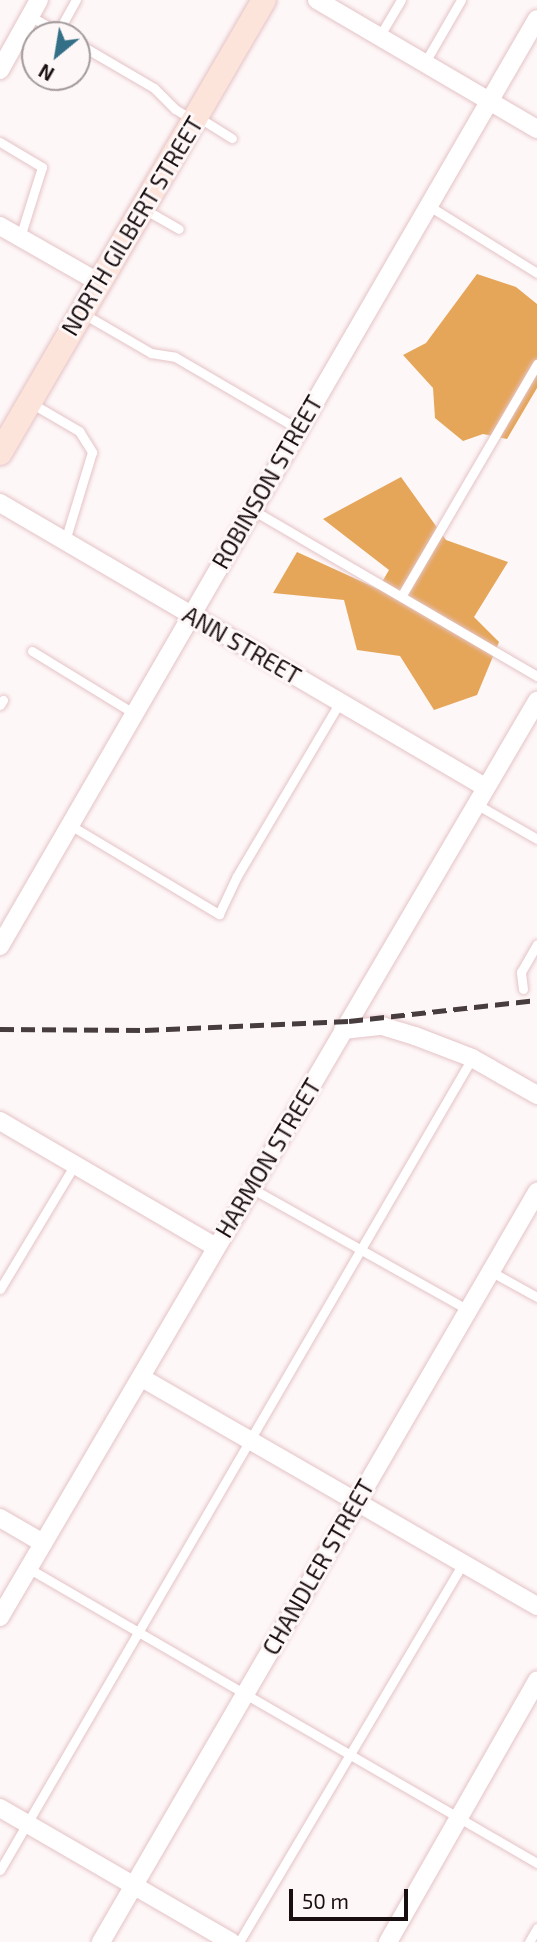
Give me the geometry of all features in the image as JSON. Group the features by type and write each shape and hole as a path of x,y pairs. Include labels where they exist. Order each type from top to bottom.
{"main road":[{"name":"NORTH GILBERT STREET","path":"0,453 264,0"}],"street":[{"path":"317,0 537,129"},
{"path":"0,70 35,8"},
{"name":"ROBINSON STREET","path":"0,946 537,19"},
{"path":"0,226 98,282"},
{"name":"ANN STREET","path":"0,503 485,787"},
{"name":"HARMON STREET","path":"0,1617 537,701"},
{"path":"343,1030 382,1026 471,1058 537,1095"},
{"path":"0,1121 216,1247"},
{"name":"CHANDLER STREET","path":"101,1942 537,1192"},
{"path":"142,1378 537,1606"},
{"path":"0,1518 43,1543"},
{"path":"388,1942 537,1681"},
{"path":"0,1808 232,1942"}],"lane":[{"path":"66,21 76,0"},
{"path":"379,37 401,0"},
{"path":"424,64 461,0"},
{"path":"35,8 48,21"},
{"path":"91,51 154,88 175,109 233,138"},
{"path":"0,142 42,167 20,237"},
{"path":"429,206 537,273"},
{"path":"142,208 179,229"},
{"path":"81,312 151,353 175,357 298,429"},
{"path":"402,595 537,364"},
{"path":"29,402 79,431 92,452 65,541"},
{"path":"251,509 537,676"},
{"path":"32,651 133,713"},
{"path":"69,825 219,914 237,876 340,702"},
{"path":"475,804 537,839"},
{"path":"523,989 521,972 537,944"},
{"path":"0,1870 140,1633 471,1058"},
{"path":"0,1289 75,1164"},
{"path":"251,1188 468,1310"},
{"path":"490,1271 537,1297"},
{"path":"239,1942 463,1563"},
{"path":"28,1568 537,1863"},
{"path":"529,1942 537,1928"}],"shaded area":[{"path":"477,274 516,287 537,304 537,388 507,439 483,434 463,441 435,418 433,388 403,355 426,343"},
{"path":"401,477 446,540 508,562 474,617 499,642 477,695 434,710 400,656 357,650 344,600 273,593 297,552 378,589 389,570 323,519"}],"railway":[{"path":"0,1029 145,1030 349,1021 537,1000"}]}
